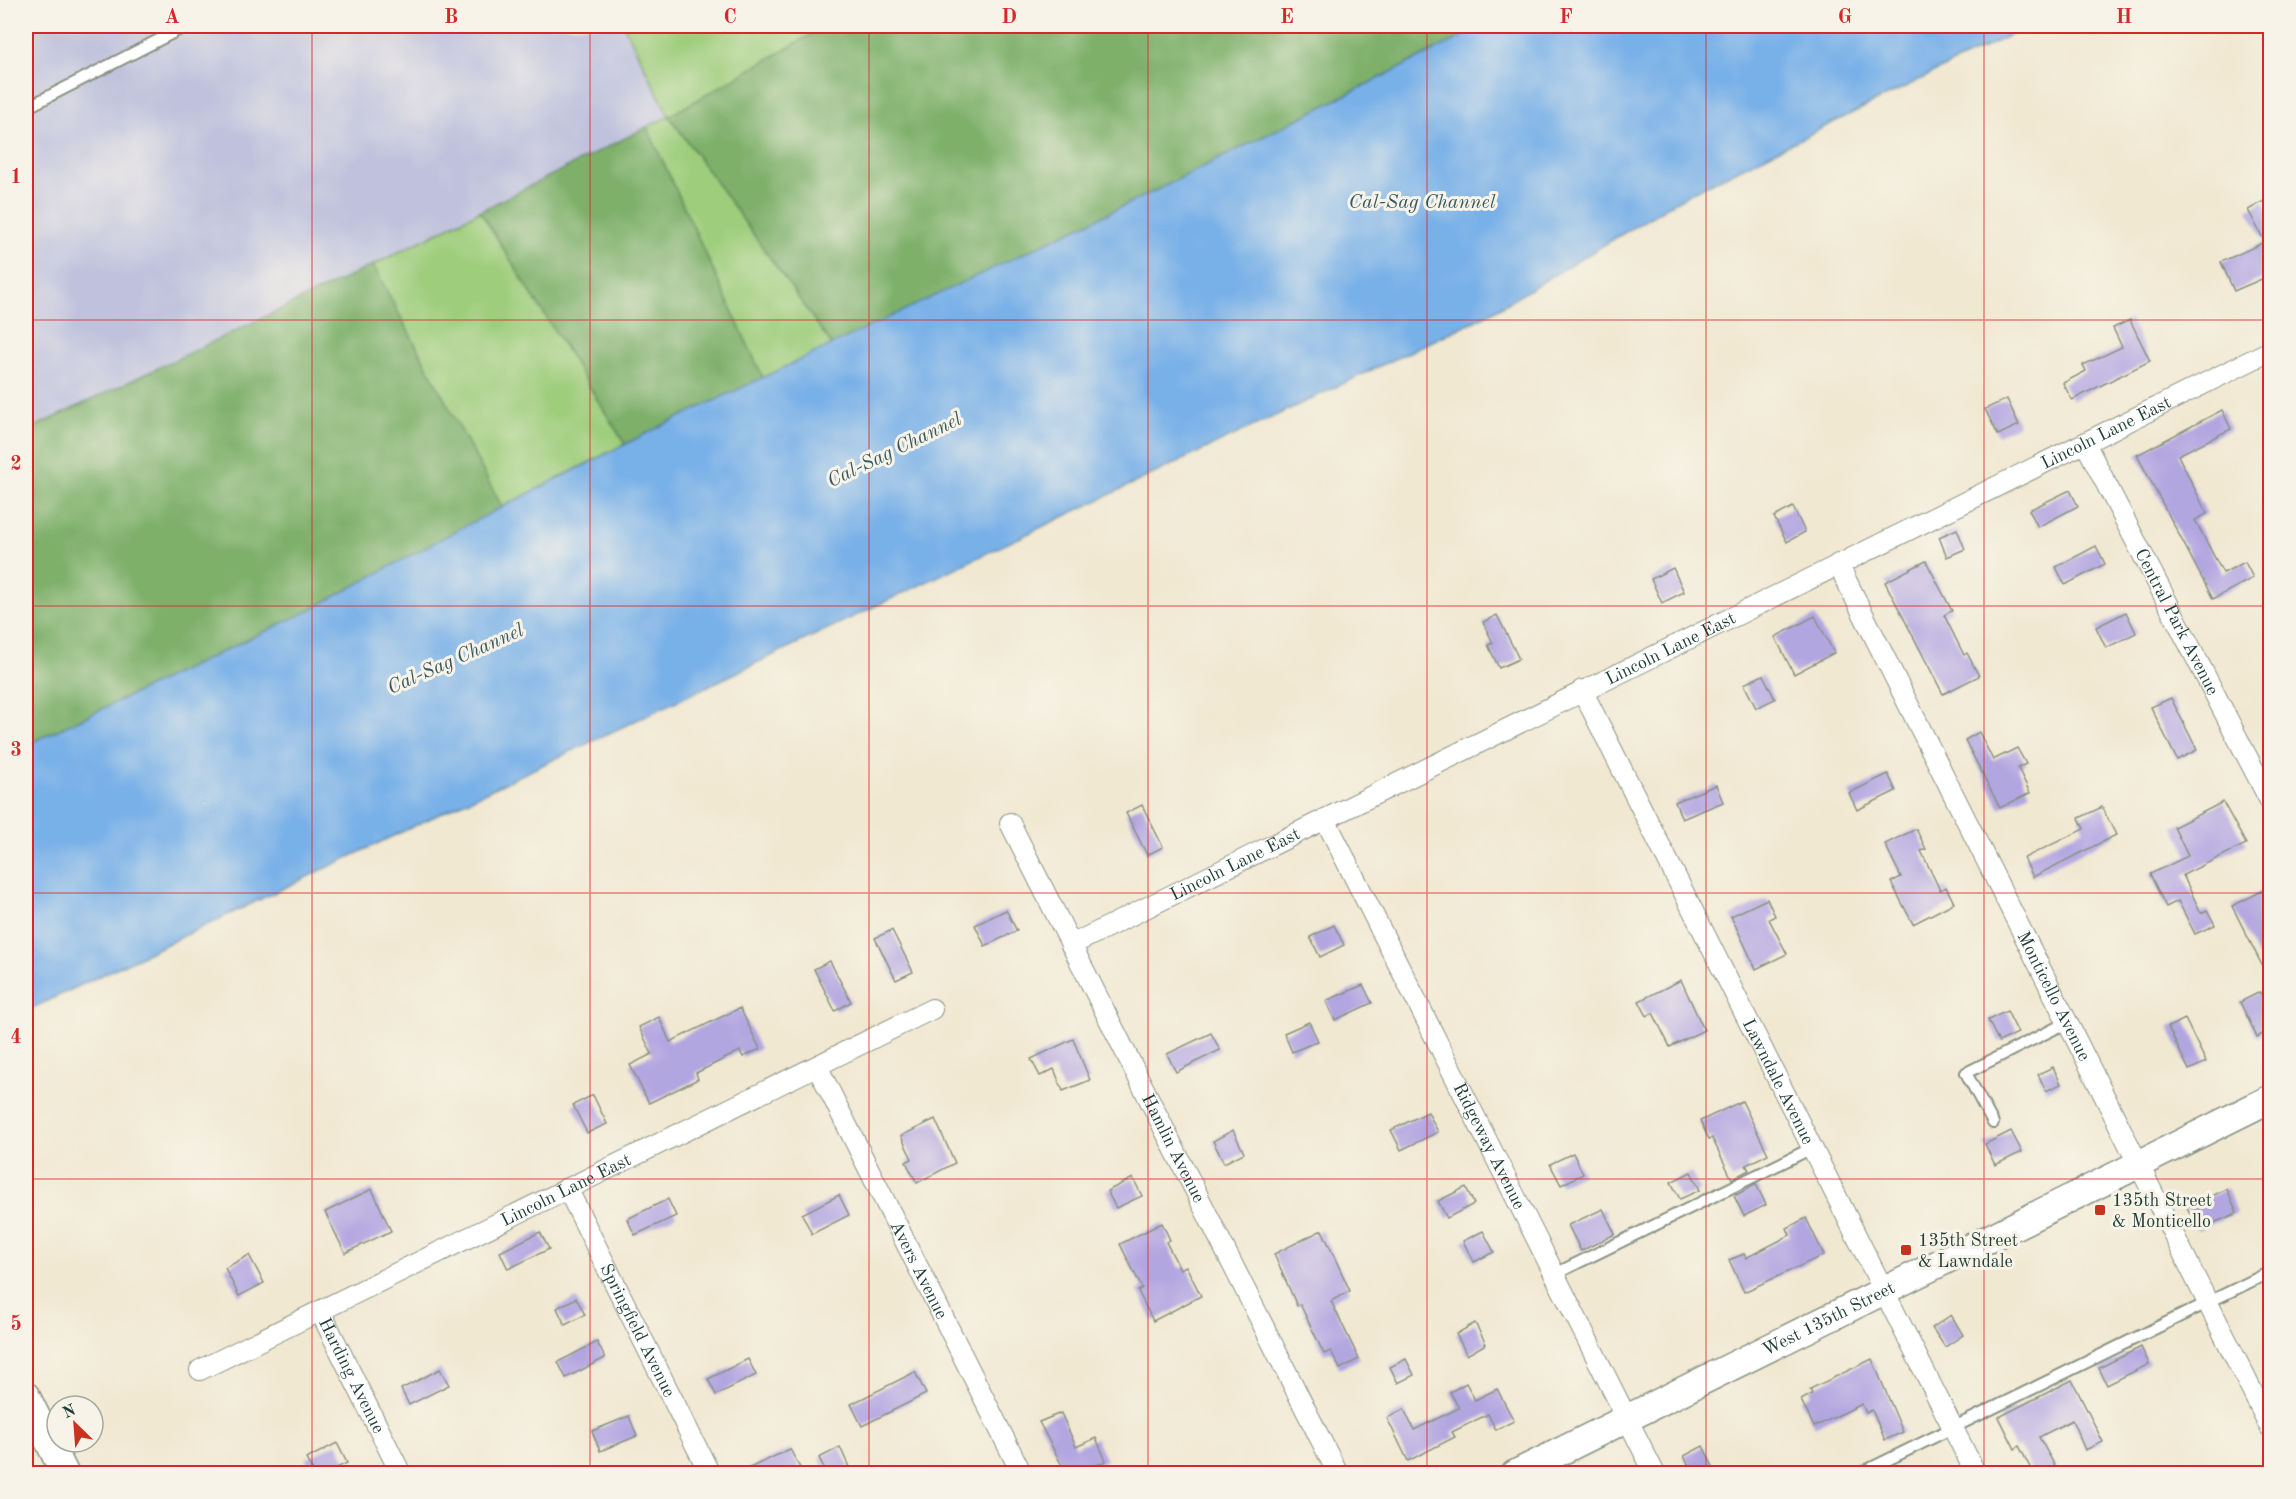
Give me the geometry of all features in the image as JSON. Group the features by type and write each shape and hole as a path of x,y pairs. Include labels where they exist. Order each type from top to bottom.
{"street":[{"name":"Lincoln Lane East","path":"1071,945 1582,690 2271,351"},
{"name":"Central Park Avenue","path":"2085,443 2264,770 2271,801"},
{"name":"Monticello Avenue","path":"1838,564 2271,1427"},
{"name":"Lawndale Avenue","path":"1582,690 1976,1473"},
{"name":"Ridgeway Avenue","path":"1325,819 1655,1473"},
{"name":"Hamlin Avenue","path":"1010,823 1338,1473"},
{"name":"Lincoln Lane East","path":"200,1370 932,1009"},
{"name":"Avers Avenue","path":"817,1066 1022,1473"},
{"name":"West 135th Street","path":"1515,1473 2271,1099"},
{"name":"Springfield Avenue","path":"567,1188 710,1473"},
{"name":"Harding Avenue","path":"320,1311 401,1473"},
{"path":"26,1396 64,1473"}],"lane":[{"path":"26,108 186,26"},
{"path":"1993,1123 1966,1073 2068,1022"},
{"path":"1555,1274 1812,1148"},
{"path":"1859,1473 2271,1272"}],"shaded area":[{"path":"26,26 624,26 669,116 373,265 26,431"}],"green space":[{"path":"624,26 826,26 670,116 832,345 763,378 647,127 669,116"},
{"path":"826,26 1483,26 1161,188 832,345 669,116"},
{"path":"647,127 763,378 625,444 480,211"},
{"path":"480,211 625,444 502,507 373,265"},
{"path":"373,265 502,507 306,612 26,745 26,431"}],"water":[{"name":"Cal-Sag Channel","path":"1483,26 2028,26 1687,195 1489,314 26,1011 26,745 306,612 463,527 661,426 1161,188"}],"building":[{"path":"2264,201 2271,213 2271,275 2234,291 2221,262 2265,242 2248,210"},
{"path":"2130,320 2150,361 2072,400 2063,383 2086,371 2083,365 2122,347 2113,328"},
{"path":"2007,399 2019,425 1998,435 1985,409"},
{"path":"2222,410 2231,429 2178,455 2207,514 2195,520 2223,573 2245,562 2253,578 2213,599 2137,455"},
{"path":"2070,490 2078,506 2038,527 2029,510"},
{"path":"1793,507 1805,532 1787,542 1774,517"},
{"path":"1957,529 1965,549 1947,557 1939,537"},
{"path":"2096,546 2105,564 2065,585 2056,567"},
{"path":"1926,561 1952,611 1944,615 1964,655 1967,653 1979,676 1943,694 1885,582"},
{"path":"1673,568 1684,592 1662,603 1651,579"},
{"path":"2126,612 2136,633 2106,648 2096,627"},
{"path":"1497,615 1519,659 1499,668 1488,645 1493,643 1483,622"},
{"path":"1815,616 1834,653 1794,674 1775,637"},
{"path":"1763,675 1775,699 1756,708 1744,684"},
{"path":"2171,698 2197,750 2177,760 2151,707"},
{"path":"1979,732 1993,760 2017,748 2026,764 2018,768 2030,793 2000,808 1965,740"},
{"path":"1888,774 1896,791 1857,810 1849,793"},
{"path":"1716,785 1723,802 1682,819 1675,802"},
{"path":"2223,802 2246,844 2183,875 2201,913 2207,910 2215,925 2195,934 2178,901 2166,907 2150,874 2188,856 2174,827"},
{"path":"1142,805 1163,847 1147,855 1126,813"},
{"path":"2102,807 2116,835 2033,877 2024,858 2084,829 2079,818"},
{"path":"1916,829 1926,849 1921,851 1940,890 1946,887 1954,903 1913,924 1891,882 1901,877 1885,844"},
{"path":"2264,890 2271,902 2271,983 2232,906"},
{"path":"1767,899 1775,916 1769,919 1787,954 1756,969 1731,916"},
{"path":"1006,910 1017,931 985,946 975,925"},
{"path":"1334,925 1344,945 1320,957 1310,937"},
{"path":"892,930 913,972 896,980 875,938"},
{"path":"830,961 851,1002 835,1011 814,969"},
{"path":"1681,980 1704,1030 1670,1047 1653,1013 1647,1016 1639,1001"},
{"path":"1363,985 1372,1003 1335,1020 1326,1001"},
{"path":"2260,992 2271,1014 2271,1030 2257,1037 2240,1002"},
{"path":"740,1008 760,1049 743,1057 740,1051 696,1073 698,1079 649,1103 630,1065 652,1054 639,1027 659,1017 670,1042"},
{"path":"2007,1011 2018,1033 1999,1042 1988,1020"},
{"path":"2185,1019 2206,1062 2189,1070 2168,1027"},
{"path":"1309,1022 1318,1041 1292,1052 1284,1033"},
{"path":"1211,1033 1220,1050 1176,1072 1167,1054"},
{"path":"1073,1039 1090,1080 1063,1091 1054,1069 1040,1076 1031,1059"},
{"path":"2053,1067 2061,1084 2046,1091 2038,1074"},
{"path":"593,1095 607,1124 587,1133 573,1105"},
{"path":"1742,1101 1768,1154 1746,1165 1749,1170 1732,1179 1712,1138 1709,1139 1700,1121"},
{"path":"1428,1112 1438,1132 1401,1150 1391,1130"},
{"path":"935,1119 955,1163 917,1183 906,1162 912,1159 901,1136"},
{"path":"1233,1130 1244,1153 1224,1163 1213,1141"},
{"path":"2011,1131 2022,1152 1995,1165 1985,1144"},
{"path":"1573,1153 1583,1174 1561,1185 1550,1164"},
{"path":"1691,1172 1700,1190 1680,1199 1671,1182"},
{"path":"1133,1178 1142,1196 1116,1208 1107,1191"},
{"path":"1756,1184 1766,1205 1744,1216 1734,1196"},
{"path":"1466,1187 1474,1204 1447,1218 1438,1201"},
{"path":"372,1189 391,1231 345,1253 325,1212"},
{"path":"2227,1189 2237,1213 2197,1230 2187,1207"},
{"path":"839,1195 849,1215 812,1234 802,1214"},
{"path":"668,1199 676,1216 635,1235 627,1219"},
{"path":"1603,1209 1615,1234 1581,1251 1568,1225"},
{"path":"1806,1218 1824,1255 1744,1292 1729,1260 1744,1254 1746,1258 1790,1235 1787,1228"},
{"path":"1162,1223 1170,1240 1166,1242 1180,1269 1186,1266 1201,1296 1153,1321 1138,1291 1142,1288 1120,1244"},
{"path":"1322,1230 1350,1291 1331,1301 1359,1359 1340,1369 1331,1351 1324,1354 1300,1304 1297,1306 1274,1254"},
{"path":"1483,1231 1494,1252 1474,1262 1463,1241"},
{"path":"540,1232 549,1249 508,1269 500,1252"},
{"path":"249,1255 264,1283 239,1296 225,1268"},
{"path":"576,1298 585,1315 565,1325 557,1308"},
{"path":"1951,1315 1963,1335 1945,1347 1932,1328"},
{"path":"1475,1323 1486,1344 1467,1355 1456,1334"},
{"path":"597,1342 605,1358 566,1378 558,1362"},
{"path":"2141,1347 2149,1364 2107,1385 2099,1368"},
{"path":"748,1359 756,1375 716,1395 708,1379"},
{"path":"1406,1359 1414,1375 1398,1383 1390,1367"},
{"path":"1872,1359 1903,1432 1885,1440 1872,1410 1866,1413 1862,1404 1814,1427 1801,1400 1812,1394 1810,1389"},
{"path":"440,1369 449,1385 409,1405 401,1389"},
{"path":"915,1372 926,1394 862,1426 851,1404"},
{"path":"2072,1380 2103,1442 2085,1450 2072,1420 2039,1437 2059,1473 2033,1473 2019,1446 2015,1449 1999,1417"},
{"path":"1466,1383 1475,1400 1497,1389 1514,1421 1496,1430 1488,1414 1452,1432 1455,1437 1408,1461 1387,1418 1404,1409 1414,1430 1459,1408 1450,1392"},
{"path":"1061,1413 1076,1447 1096,1438 1106,1461 1079,1473 1066,1473 1039,1422"},
{"path":"629,1416 637,1436 600,1451 592,1431"},
{"path":"337,1443 347,1463 327,1473 314,1473 306,1459"},
{"path":"1703,1446 1716,1473 1692,1473 1684,1456"},
{"path":"840,1447 849,1467 836,1473 827,1473 819,1458"},
{"path":"790,1449 800,1468 789,1473 739,1473"}],"place":[{"name":"135th Street & Monticello","path":"2100,1210"},
{"name":"135th Street & Lawndale","path":"1906,1250"}]}
